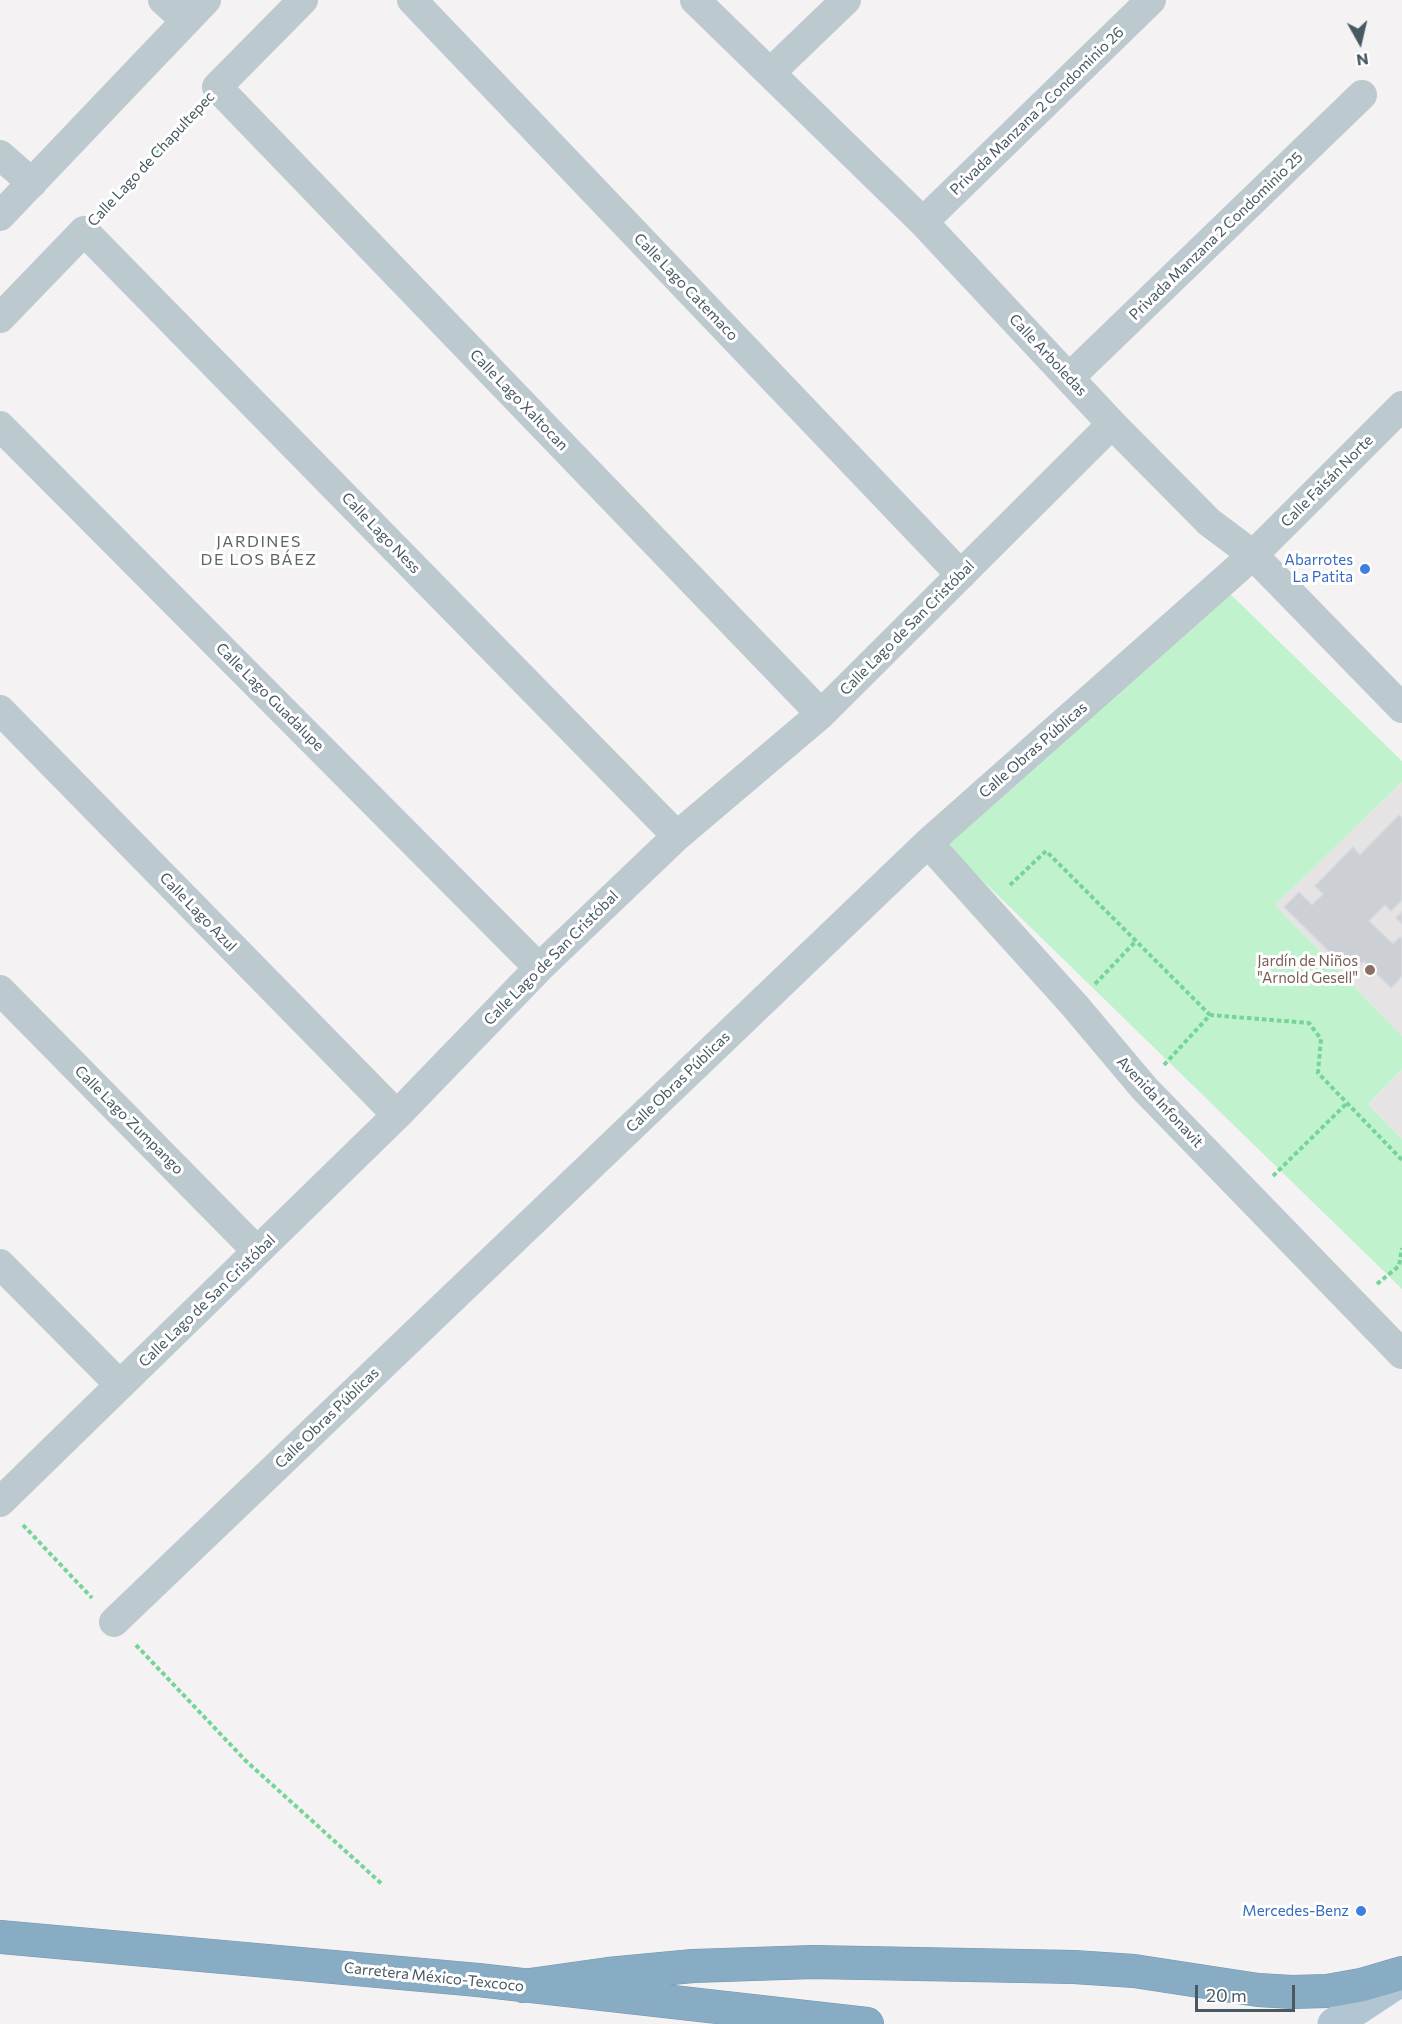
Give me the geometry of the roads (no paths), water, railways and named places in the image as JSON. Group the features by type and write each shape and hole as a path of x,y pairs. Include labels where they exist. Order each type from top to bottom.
{"highway":[{"name":"Carretera México-Texcoco","path":"0,1937 524,1986 867,2024"},
{"path":"524,1986 608,1974 693,1966 813,1962 1074,1967 1134,1971 1258,1990 1293,1992 1327,1991 1361,1985 1402,1973"}],"main road":[{"path":"1334,2024 1402,1979"}],"street":[{"path":"0,216 195,10 163,0"},
{"name":"Calle Lago de Chapultepec","path":"217,87 303,0"},
{"name":"Calle Lago Catemaco","path":"412,0 961,575"},
{"name":"Calle Arboledas","path":"696,0 923,222 1112,424 1209,522 1253,555 1402,708"},
{"path":"770,73 846,0"},
{"name":"Privada Manzana 2 Condominio 26","path":"923,222 1152,0"},
{"name":"Calle Lago Xaltocan","path":"217,87 821,714"},
{"name":"Privada Manzana 2 Condominio 25","path":"1070,377 1362,95"},
{"path":"0,155 32,183"},
{"name":"Calle Lago de Chapultepec","path":"0,318 84,231"},
{"name":"Calle Lago Ness","path":"84,231 677,836"},
{"name":"Calle Faisán Norte","path":"1253,555 1402,406"},
{"name":"Calle Lago de San Cristóbal","path":"0,1502 397,1115 539,968 677,836 821,714 1112,424"},
{"name":"Calle Lago Guadalupe","path":"0,426 539,968"},
{"name":"Calle Obras Públicas","path":"114,1622 928,843 1253,555"},
{"name":"Calle Lago Azul","path":"0,710 397,1115"},
{"name":"Avenida Infonavit","path":"928,843 1074,1006 1143,1088 1402,1354"},
{"name":"Calle Lago Zumpango","path":"0,990 257,1251"},
{"path":"0,1264 120,1385"}],"place":[{"name":"Abarrotes La Patita","path":"1365,569"},
{"name":"Jardín de Niños \"Arnold Gesell\"","path":"1370,970"},
{"name":"Mercedes-Benz","path":"1361,1911"}],"district":[{"name":"JARDINES DE LOS BÁEZ","path":"259,551"}]}
